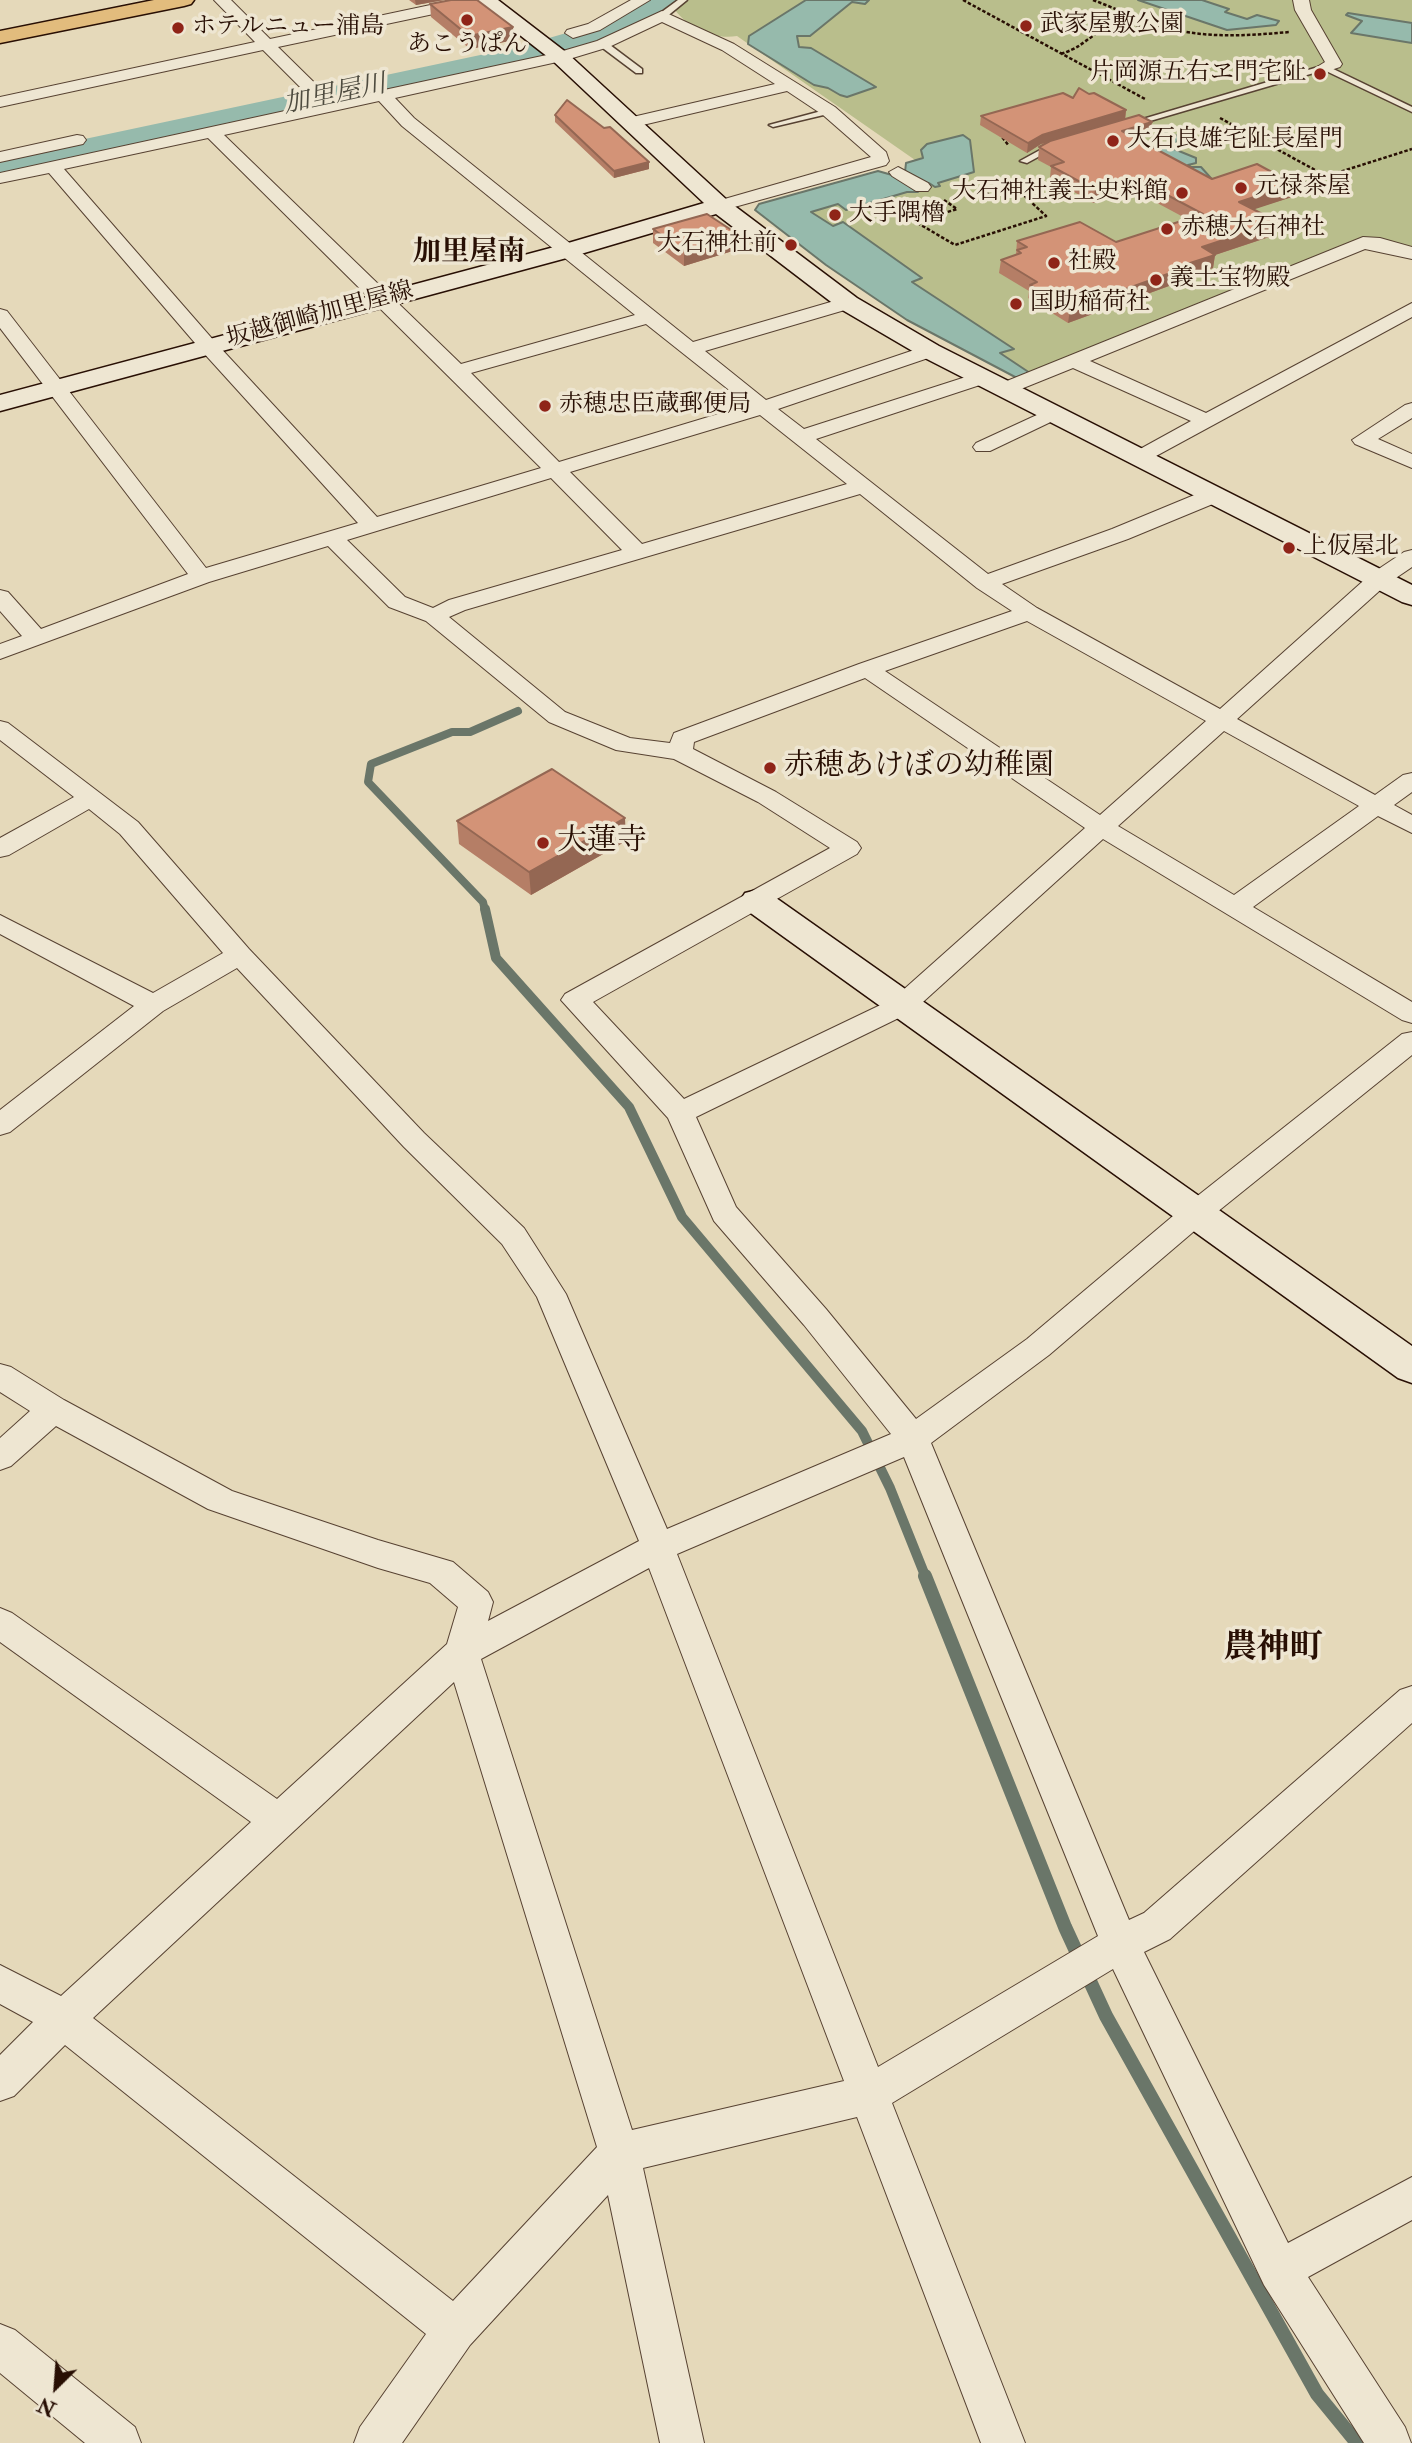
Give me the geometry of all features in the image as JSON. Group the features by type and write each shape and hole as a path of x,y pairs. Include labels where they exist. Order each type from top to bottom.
{"main road":[{"path":"0,37 184,0"}],"street":[{"path":"222,0 329,107"},
{"path":"0,102 477,0"},
{"path":"485,0 550,49 720,206 848,303 993,384 1412,596"},
{"path":"0,178 384,96 550,49 642,0"},
{"path":"1301,0 1314,30 1334,64 1325,67"},
{"path":"515,47 550,49 603,44 662,16 728,47 829,111 880,156 880,160 720,206"},
{"path":"286,96 338,85"},
{"path":"630,123 789,86"},
{"path":"384,96 408,122 566,251 985,583 1029,613 1412,825"},
{"path":"212,133 457,371 638,553"},
{"path":"0,157 95,136"},
{"path":"53,167 208,346 372,525"},
{"path":"898,173 928,191"},
{"name":"坂越御崎加里屋線","path":"0,403 566,251 720,206"},
{"path":"801,438 1074,361 1363,243 1380,244 1412,253"},
{"path":"691,349 848,303"},
{"path":"1138,458 1409,313"},
{"path":"0,315 201,577"},
{"path":"457,371 650,317"},
{"path":"0,652 201,577 764,407 930,351"},
{"path":"1074,361 1205,420"},
{"path":"1412,409 1362,440 1412,462"},
{"path":"983,447 1052,414"},
{"path":"434,616 457,605 861,487"},
{"path":"985,583 1120,534 1212,496"},
{"path":"333,538 397,602 434,616 557,717 625,745 680,752 767,797 848,848 575,1000 680,1113 724,1213 815,1317 913,1440 1120,1944 1279,2270 1389,2443"},
{"path":"680,1113 903,1005 1379,579 1412,557"},
{"path":"0,597 36,637"},
{"path":"680,752 683,738 867,669 1029,613"},
{"path":"867,669 1101,827 1412,1014"},
{"path":"0,728 129,828 240,956 414,1140 513,1236 551,1294 658,1548 1003,2443"},
{"path":"1235,907 1412,780"},
{"path":"0,849 91,798"},
{"path":"757,901 1412,1367"},
{"path":"6,933 153,1006"},
{"path":"0,1125 153,1006 240,956"},
{"path":"0,2082 64,2019 462,1652 658,1548 913,1440 1038,1347 1196,1213 1412,1041"},
{"path":"0,1376 53,1409 220,1500 378,1554 441,1572 476,1602 462,1652 619,2153 682,2443"},
{"path":"0,1457 53,1409"},
{"path":"0,1623 280,1822"},
{"path":"376,2443 456,2330 619,2153 867,2095 1120,1944 1157,1926 1412,1701"},
{"path":"0,1983 64,2019 456,2330"},
{"path":"1279,2270 1412,2198"},
{"path":"0,2345 119,2443"}],"lane":[{"path":"662,16 683,0"},
{"path":"603,44 639,71"},
{"path":"1120,127 1325,67 1412,110"},
{"path":"773,125 829,111"},
{"path":"1024,161 1045,149 1070,142"}],"path":[{"path":"963,0 1170,113"},
{"path":"1093,0 1167,28"},
{"path":"1128,25 1131,20 1129,14"},
{"path":"1061,54 1083,46 1101,31 1128,25 1230,35 1314,30"},
{"path":"1196,106 1327,176"},
{"path":"998,131 1009,146"},
{"path":"1001,136 1011,134"},
{"path":"1287,189 1412,149"},
{"path":"928,191 957,209 916,222 955,245 1046,216 1015,187"},
{"path":"983,189 995,201"}],"green space":[{"path":"689,0 1412,0 1412,247 1383,239 1354,240 1030,373 907,320 826,265 755,210 759,204 878,171 892,175 905,172 906,163 915,160 737,36 711,35 695,28 675,10"}],"shaded area":[{"path":"806,0 869,0 865,4 852,2 810,36 797,36 799,47 811,48 876,87 847,97 840,95 828,88 814,85 748,44 749,36"},
{"path":"1138,0 1202,0 1229,9 1225,12 1247,19 1257,15 1279,21 1276,25 1227,30"},
{"path":"1348,13 1412,23 1412,43 1351,33 1362,21 1346,15"},
{"path":"1164,133 1179,136 1174,149 1196,158 1196,163 1188,165 1201,167 1217,185 1152,148 1171,142"},
{"path":"963,135 970,140 974,172 938,183 940,186 935,187 929,183 912,188 918,192 907,192 846,210 838,204 811,212 833,226 843,222 922,278 912,282 1014,349 1000,353 1030,373 1017,378 907,320 826,265 755,210 759,204 878,171 892,175 905,172 906,163 923,158 921,150 927,144"}],"building":[{"path":"451,0 477,0 513,27 469,36 430,4"},
{"path":"1079,88 1126,110 1042,135 1028,143 981,116 1063,93 1073,98"},
{"path":"567,100 604,128 610,127 649,162 614,171 555,115"},
{"path":"1139,115 1152,122 1122,131 1212,179 1257,164 1294,184 1239,202 1278,222 1202,247 1215,255 1187,264 1190,266 1070,309 1030,285 1037,282 1001,260 1021,253 1017,250 1027,247 1017,241 1080,222 1116,242 1203,214 1135,178 1095,190 1051,166 1064,162 1039,147 1050,141"},
{"path":"707,214 739,235 684,251 653,229"},
{"path":"552,769 625,818 529,872 457,821"}],"waterway":[{"name":"加里屋川","path":"0,168 525,56 592,36 662,0"},
{"path":"485,911 483,902 368,782 371,764 452,732 470,732 518,711"},
{"path":"485,909 496,958 629,1107 682,1217 862,1431 890,1488 926,1578"},
{"path":"925,1576 1065,1927 1106,2016 1317,2394 1357,2443"}],"place":[{"name":"あこうぱん","path":"467,20"},
{"name":"武家屋敷公園","path":"1026,26"},
{"name":"ホテルニュー浦島","path":"178,28"},
{"name":"片岡源五右ヱ門宅阯","path":"1320,74"},
{"name":"大石良雄宅阯長屋門","path":"1113,141"},
{"name":"元禄茶屋","path":"1241,188"},
{"name":"大石神社義士史料館","path":"1182,193"},
{"name":"大手隅櫓","path":"835,215"},
{"name":"赤穂大石神社","path":"1167,229"},
{"name":"大石神社前","path":"791,245"},
{"name":"社殿","path":"1054,263"},
{"name":"義士宝物殿","path":"1156,280"},
{"name":"国助稲荷社","path":"1016,304"},
{"name":"赤穂忠臣蔵郵便局","path":"545,406"},
{"name":"上仮屋北","path":"1289,548"},
{"name":"赤穂あけぼの幼稚園","path":"770,768"},
{"name":"大蓮寺","path":"543,843"}],"district":[{"name":"加里屋南","path":"469,254"},
{"name":"農神町","path":"1273,1650"}]}
